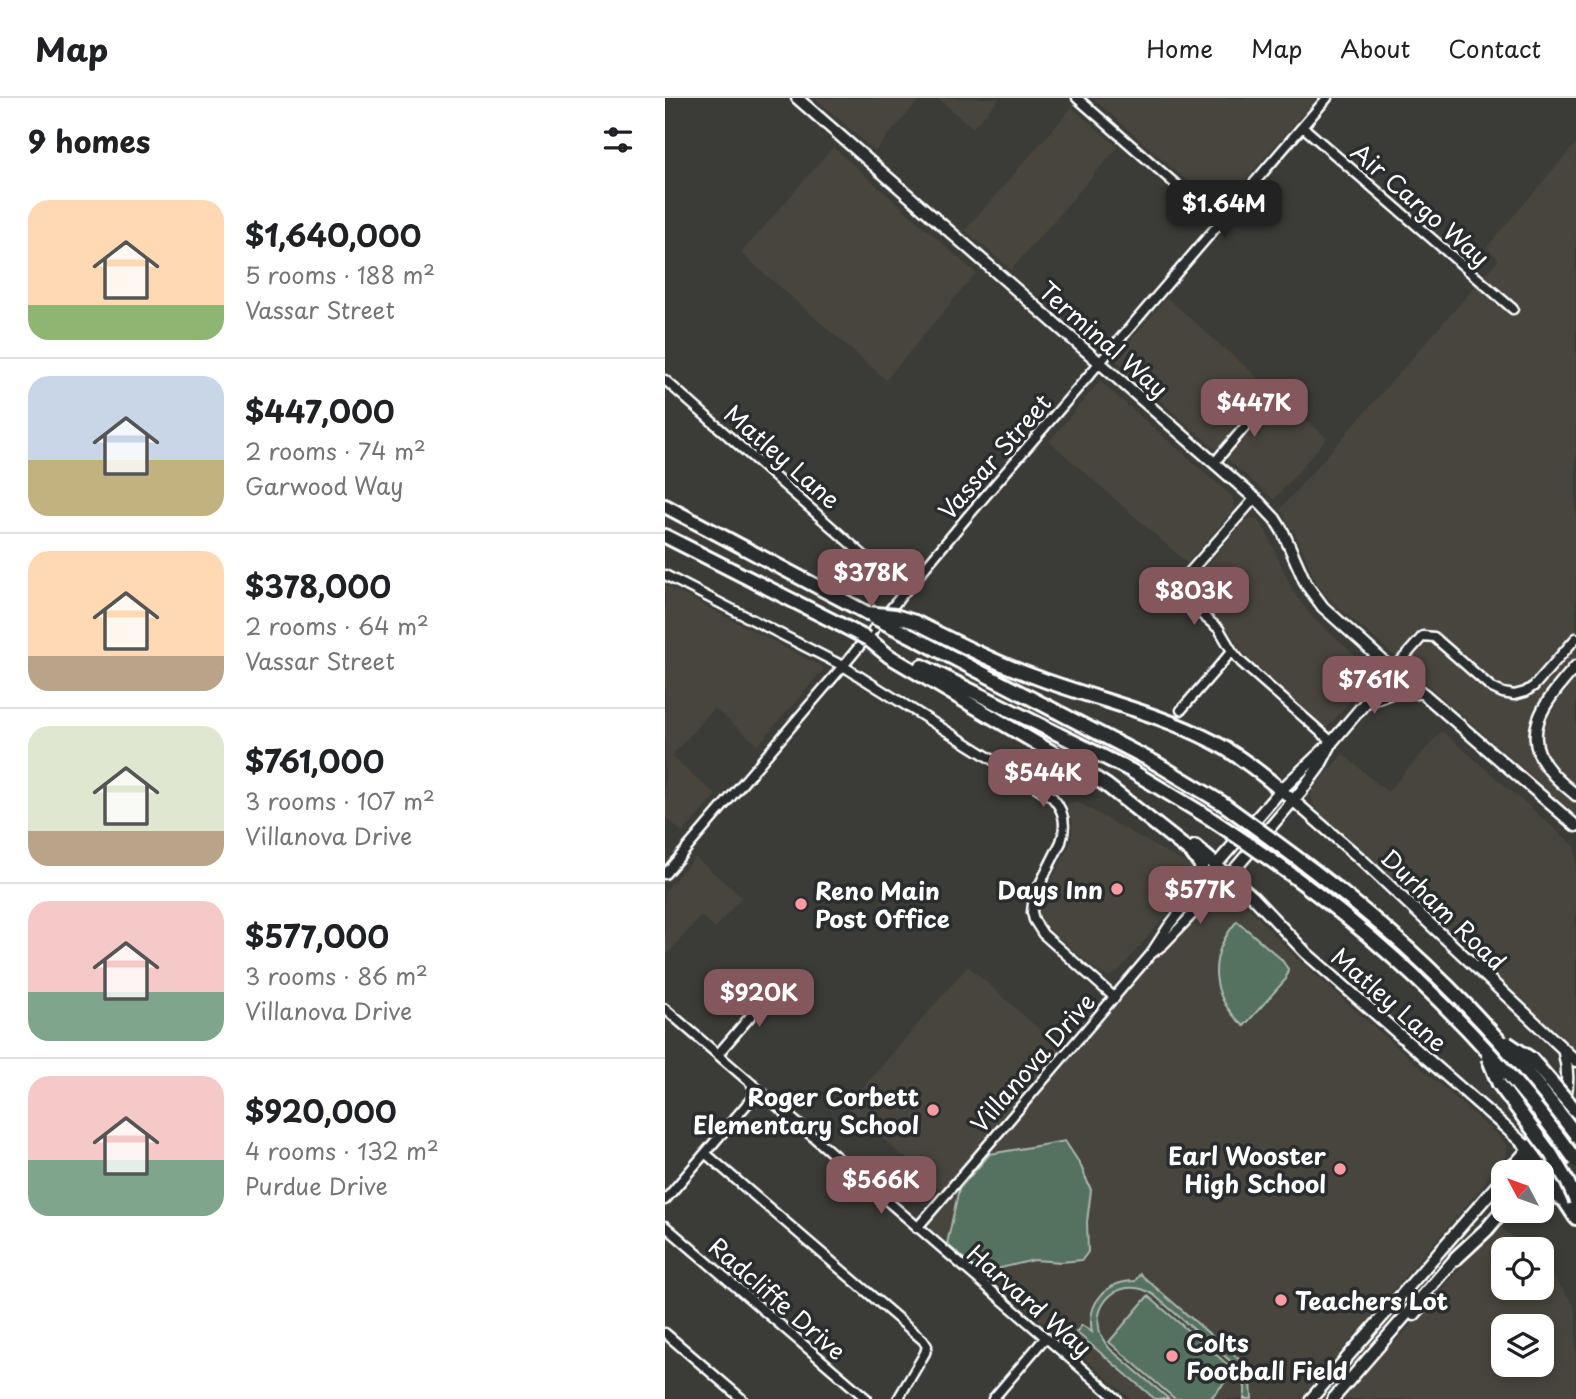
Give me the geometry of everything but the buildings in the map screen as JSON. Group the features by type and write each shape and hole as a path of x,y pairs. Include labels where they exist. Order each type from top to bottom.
{"highway":[{"path":"665,498 690,519"},
{"path":"665,506 1154,762 1222,803 1314,870 1403,944 1439,978 1492,1033 1572,1125 1549,1133 1534,1156 1528,1160"},
{"path":"665,536 868,639 1129,797 1216,865"},
{"path":"867,613 886,614 915,622 1003,665 1170,722 1211,741 1246,762 1282,790"},
{"path":"891,653 1130,770 1273,860 1345,915 1431,992 1532,1104 1576,1161"},
{"path":"1106,785 1192,853 1202,869 1202,884"},
{"path":"1492,1033 1531,1059 1572,1109"},
{"path":"1483,1047 1499,1084 1551,1154 1567,1181 1574,1209"},
{"path":"1534,1156 1574,1209"},
{"path":"1554,1194 1574,1209"},
{"path":"1455,1258 1492,1223"}],"main road":[{"name":"Terminal Way","path":"797,98 1255,498 1275,519 1299,572 1313,596 1328,612 1576,826"},
{"path":"1576,666 1547,701 1540,714 1536,734 1538,750 1547,767 1576,795"},
{"name":"Villanova Drive","path":"1216,865 1282,790 1332,742 1393,670"},
{"path":"1365,703 1399,690 1424,695"},
{"name":"Villanova Drive","path":"1229,876 1294,801 1319,767 1332,742"},
{"name":"Durham Road","path":"1282,790 1362,860 1571,1056"},
{"name":"Matley Lane","path":"1216,865 1258,902 1306,953 1504,1126 1534,1156"},
{"path":"1533,1160 1534,1156 1572,1125 1571,1056"},
{"path":"1504,1126 1522,1131 1538,1130 1549,1133 1572,1109 1576,1094"},
{"path":"1311,1399 1491,1191"},
{"path":"1425,1292 1420,1281 1491,1198"},
{"path":"1333,1399 1491,1217"},
{"path":"1382,1342 1400,1331 1422,1306 1434,1302"}],"street":[{"path":"1077,98 1220,223"},
{"name":"Vassar Street","path":"665,874 1327,98"},
{"name":"Air Cargo Way","path":"1303,127 1513,309"},
{"name":"Matley Lane","path":"665,380 904,591"},
{"path":"1214,463 1271,396"},
{"path":"1255,498 1177,587 1179,595 1219,629 1241,662 1332,742"},
{"path":"665,575 843,666 1045,791 1057,803 1063,816 1064,834 1034,895 1034,920 1043,934 1115,998"},
{"path":"1393,670 1423,636 1434,637 1492,688 1508,695 1519,694 1534,686 1576,638"},
{"path":"1181,710 1232,651"},
{"name":"Villanova Drive","path":"917,1228 1115,998 1216,865"},
{"name":"Villanova Drive","path":"1151,954 1164,944 1229,876"},
{"path":"717,1054 778,984"},
{"name":"Harvard Way","path":"665,1009 1045,1338 1104,1394 1117,1399"},
{"path":"665,1200 758,1090"},
{"path":"705,1153 923,1340 927,1346 924,1356 898,1399"},
{"name":"Radcliffe Drive","path":"665,1226 867,1399"},
{"path":"665,1333 742,1399"},
{"path":"993,1399 1045,1338"}],"shaded area":[{"path":"815,98 921,98 875,151"},
{"path":"937,98 1000,98 973,128"},
{"path":"1092,98 1317,98 1223,205 1217,207"},
{"path":"1072,107 1118,147 1011,270 965,230"},
{"path":"1576,143 1576,815 1327,597 1316,582 1296,535 1280,509 1499,259 1486,248"},
{"path":"833,147 976,273 886,380 741,253"},
{"path":"1167,298 1327,438 1274,500 1116,360"},
{"path":"1100,381 1233,497 1234,509 1187,563 1049,441"},
{"path":"1250,517 1258,520 1264,527 1293,591 1311,616 1368,667 1370,678 1327,728 1247,658 1226,627 1187,593 1186,590"},
{"path":"665,585 823,667 758,745 714,708 672,756 716,795 683,833 665,817"},
{"path":"1442,731 1576,847 1576,1050 1312,803 1311,790 1343,754 1387,792"},
{"name":"Days Inn","path":"1076,801 1185,863 1191,867 1194,874 1191,886 1117,973 1109,977 1102,975 1049,929 1040,912 1042,897 1071,843 1073,823 1067,804"},
{"path":"695,857 742,897 715,928 702,917 699,918 667,955 665,891"},
{"path":"1226,891 1239,897 1294,956 1504,1141 1507,1154 1502,1160 1491,1160 1491,1175 1477,1193 1300,1399 1131,1399 992,1279 990,1281 980,1273 930,1229 929,1223 1162,951 1218,895"},
{"path":"968,966 1066,1053 945,1193 846,1107"},
{"path":"1498,1225 1513,1237 1491,1237 1491,1300 1554,1300 1554,1278 1574,1305 1576,1316 1576,1399 1342,1399 1379,1356 1401,1336"}],"green space":[{"path":"1237,921 1281,959 1288,969 1286,979 1244,1026 1224,1002 1216,975 1221,948"},
{"path":"1065,1141 1080,1164 1091,1190 1087,1222 1088,1252 1082,1260 1034,1260 980,1273 947,1244 959,1189 990,1154"},
{"path":"1140,1274 1242,1362 1251,1380 1252,1399 1244,1399 1244,1381 1235,1365 1154,1295 1140,1289 1127,1288 1115,1292 1106,1300 1100,1310 1098,1323 1101,1336 1110,1349 1169,1399 1155,1399 1076,1332 1082,1325 1092,1332 1092,1312 1101,1296 1116,1285 1135,1281"},
{"name":"Colts Football Field","path":"1148,1296 1235,1371 1210,1399 1175,1399 1109,1342"}],"place":[{"name":"Days Inn","path":"1117,889"},
{"name":"Reno Main Post Office","path":"801,904"},
{"name":"Roger Corbett Elementary School","path":"933,1110"},
{"name":"Earl Wooster High School","path":"1340,1169"},
{"name":"Teachers Lot","path":"1281,1300"},
{"name":"Colts Football Field","path":"1172,1356"}]}
